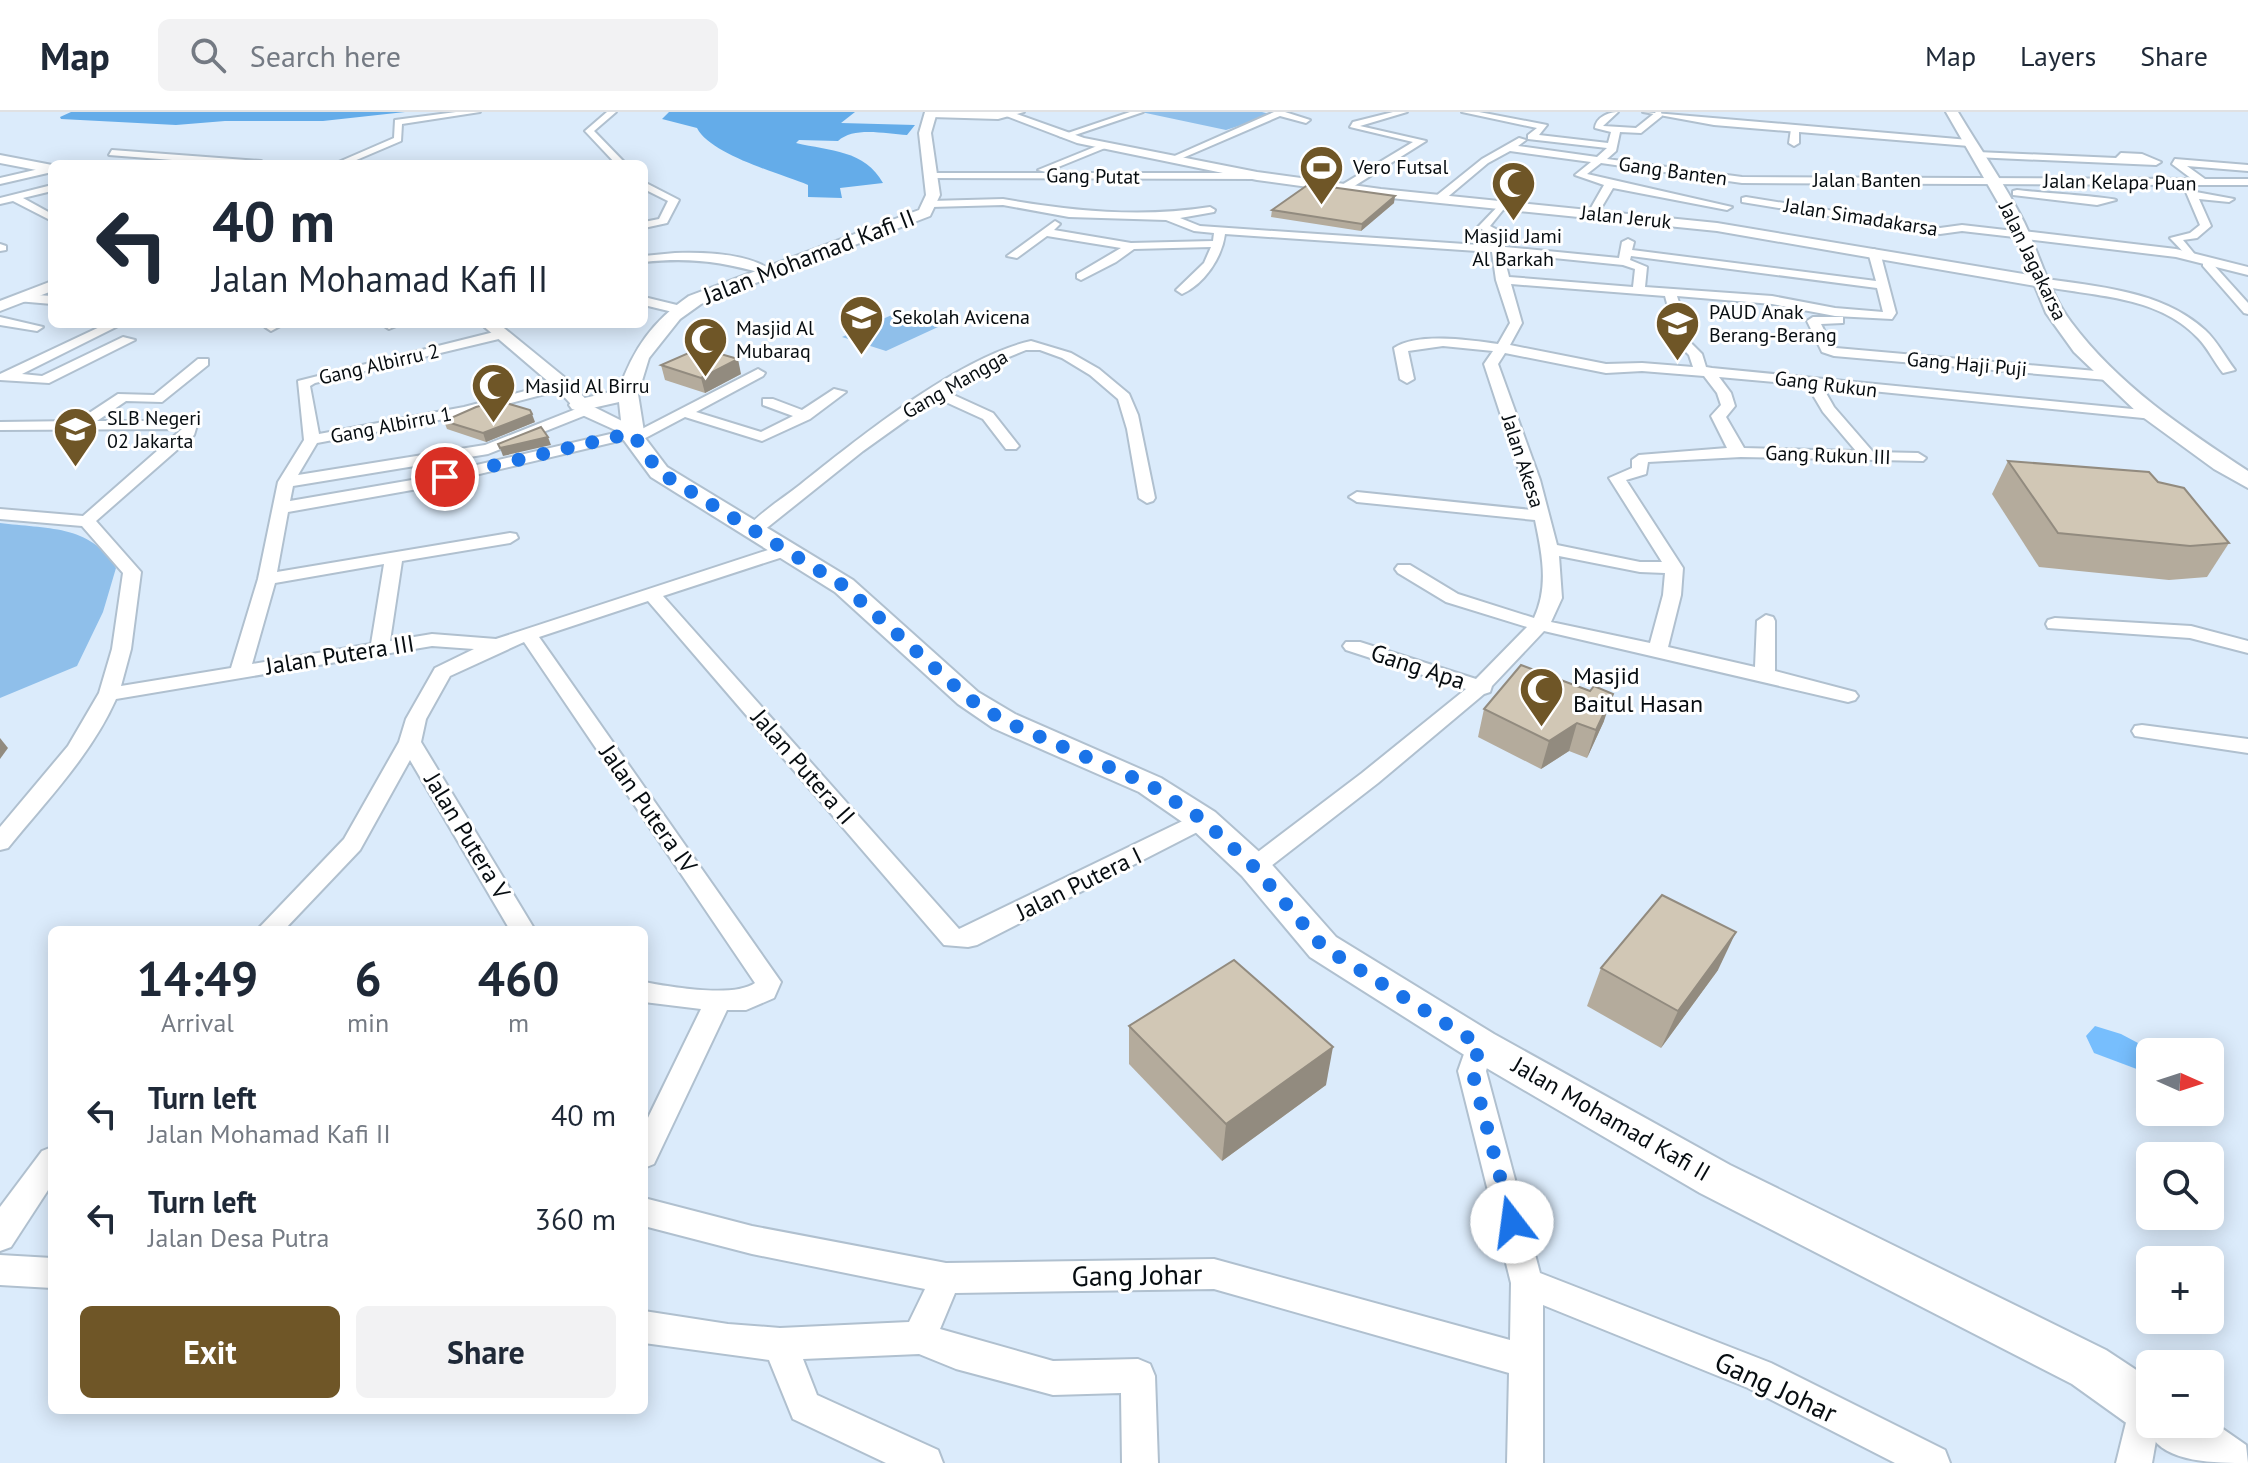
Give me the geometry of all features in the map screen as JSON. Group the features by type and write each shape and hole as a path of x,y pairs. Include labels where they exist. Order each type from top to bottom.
{"main road":[{"name":"Jalan Jagakarsa","path":"1952,112 2022,233 2041,282 2062,323 2107,376 2153,415 2248,481"},
{"name":"Jalan Mohamad Kafi II","path":"931,113 925,133 933,189 931,204 916,218 695,300 681,310 640,357 628,397 632,434 659,472 786,550 866,604 968,698 1004,721 1150,785 1203,820 1254,867 1323,947 1480,1045 1715,1179 2089,1367 2136,1400"},
{"path":"582,408 628,397"},
{"name":"Jalan Mohamad Kafi II","path":"2192,1438 2228,1463"}],"street":[{"path":"348,160 398,139 398,122 476,112"},
{"path":"612,112 589,131 617,160"},
{"path":"1063,136 1139,112"},
{"path":"1175,158 1280,112 1306,120"},
{"path":"1344,188 1421,141 1354,127 1403,112"},
{"path":"1440,198 1485,161 1544,127 1466,112"},
{"path":"1510,120 1522,112"},
{"path":"1614,112 1599,124 1602,130 1638,131 1653,113 1797,126 2046,160 2120,159"},
{"path":"931,113 1010,113"},
{"name":"Jalan Jeruk","path":"1010,113 1063,136 1257,176 1717,227 2133,299 2161,309 2200,332 2228,370"},
{"path":"1794,143 1797,126"},
{"path":"1616,131 1611,151 1581,171 1580,175 1610,184 1727,207"},
{"path":"1531,137 1611,146"},
{"path":"1031,175 1105,146"},
{"name":"Gang Banten","path":"1510,148 1600,161 1724,173 1742,180 1717,227"},
{"path":"112,153 207,160"},
{"path":"1,160 48,168"},
{"path":"2203,182 2175,162 2248,168"},
{"path":"0,181 48,170"},
{"name":"Gang Putat","path":"930,176 1257,176"},
{"path":"1817,196 1834,179"},
{"name":"Jalan Banten","path":"1742,180 1834,179 1996,185"},
{"path":"1996,185 2097,202 2111,200 2086,181"},
{"name":"Jalan Kelapa Puan","path":"1996,185 2086,181 2248,182"},
{"path":"2187,182 2206,226 2193,236 2175,238 2191,257"},
{"path":"1593,213 1610,184"},
{"path":"648,187 674,200 663,221 648,224"},
{"path":"0,201 48,189"},
{"path":"2193,195 2229,199"},
{"path":"15,198 48,216"},
{"name":"Jalan Simadakarsa","path":"1746,200 1940,231 1962,228 2022,233"},
{"name":"Gang Putat","path":"931,204 1003,202 1069,214 1167,217 1198,229 1220,231"},
{"name":"Jalan Akesa","path":"1254,867 1483,688 1540,626 1553,602 1551,549 1491,364 1516,323 1502,280 1497,249 1501,236 1483,227 1502,205"},
{"path":"1167,217 1210,210"},
{"path":"1887,210 1931,217"},
{"path":"1013,256 1069,214"},
{"path":"1946,219 2191,257 2207,264 2248,271"},
{"path":"1182,290 1206,272 1219,244 1220,231 1497,249 1626,252 1882,285"},
{"path":"1045,232 1131,246 1219,244"},
{"path":"1081,276 1131,246"},
{"path":"1626,252 1641,267 1639,290 1772,300 1835,312 1888,316 1890,313 1874,252"},
{"path":"648,258 672,255 736,260 768,272"},
{"path":"2207,264 2248,310"},
{"path":"1502,280 1632,290"},
{"path":"0,306 48,291"},
{"path":"1670,293 1685,344 1695,354 1704,371"},
{"path":"648,302 681,310"},
{"name":"Gang Haji Puji","path":"1835,312 1838,321 1813,321 1827,349 2107,376"},
{"path":"0,321 37,327"},
{"path":"2,378 108,328"},
{"path":"496,329 563,385 582,408 632,434"},
{"name":"Gang Albirru 2","path":"312,440 303,384 496,329"},
{"path":"2,378 44,380 128,340"},
{"name":"Gang Rukun","path":"1407,379 1401,348 1426,343 1501,348 1556,356 1571,365 1625,370 1642,367 1704,371 2153,415"},
{"name":"Gang Mangga","path":"752,531 867,438 935,392 1009,351 1033,344 1052,347 1084,365 1126,398 1147,498"},
{"path":"80,425 123,397 157,399 203,362"},
{"name":"Gang Rukun III","path":"1704,371 1724,393 1728,406 1718,416 1734,448 1741,452 1918,458"},
{"path":"281,508 412,485 632,434 683,412 758,373"},
{"path":"1813,383 1828,409 1869,457"},
{"name":"Gang Albirru 1","path":"312,440 465,411 563,385"},
{"path":"683,412 764,437 803,419 805,414 839,392"},
{"path":"935,392 988,416 1011,446"},
{"path":"768,402 805,414"},
{"path":"286,482 488,449 582,408"},
{"path":"0,426 190,425 189,432 87,521"},
{"path":"240,671 267,579 286,482 312,440"},
{"path":"1657,652 1672,595 1674,568 1617,478 1640,471 1641,458 1741,452"},
{"path":"1357,497 1541,516"},
{"path":"0,514 87,521 132,572 119,660 109,694 88,730 0,842"},
{"path":"267,579 510,538"},
{"path":"1551,549 1640,567 1674,568"},
{"name":"Jalan Putera III","path":"273,926 352,844 410,742 416,719 442,672 497,645 786,550"},
{"path":"380,647 394,557"},
{"path":"1404,569 1421,583 1506,617 1765,674 1848,696"},
{"name":"Jalan Putera II","path":"653,596 953,938"},
{"path":"1765,674 1766,621"},
{"path":"2055,624 2191,632 2238,645 2248,666"},
{"name":"Jalan Putera IV","path":"529,636 768,982 765,991 746,1000 719,999"},
{"name":"Jalan Putera III","path":"109,694 432,640 497,645"},
{"name":"Gang Apa","path":"1353,646 1483,688"},
{"path":"2142,731 2248,746"},
{"name":"Jalan Putera V","path":"410,742 521,926"},
{"name":"Jalan Putera I","path":"953,938 968,938 983,931 1203,820"},
{"path":"648,993 675,998 719,999 648,1147"},
{"path":"1480,1045 1472,1071 1527,1283 1525,1463"},
{"path":"0,1237 48,1166"},
{"name":"Gang Johar","path":"648,1213 752,1240 946,1278 1214,1274 1526,1361"},
{"path":"0,1270 48,1273"},
{"path":"919,1338 946,1278"},
{"name":"Gang Johar","path":"1527,1283 1759,1375 1932,1463"},
{"path":"648,1328 780,1344 919,1338 956,1352 1053,1378 1138,1376 1139,1463"},
{"path":"780,1344 805,1407 925,1463"},
{"path":"2134,1463 2144,1438"}],"shaded area":[{"path":"71,112 405,112 323,121 225,121 176,125 61,119"},
{"path":"669,112 855,112 841,123 915,125 907,135 861,132 838,141 799,140 796,143 857,158 867,164 883,183 840,188 842,198 808,197 808,185 731,155 716,147 697,128 662,119"},
{"path":"1141,112 1262,112 1273,115 1226,130"},
{"path":"894,314 938,327 886,351 842,337"},
{"path":"0,523 50,528 80,536 94,543 116,568 103,612 77,666 0,698"},
{"path":"2095,1026 2136,1042 2136,1069 2094,1053 2086,1036"}],"building":[{"path":"1309,184 1395,196 1362,224 1272,210"},
{"path":"700,348 738,359 701,378 661,365"},
{"path":"499,401 530,410 532,414 483,433 444,421 476,407"},
{"path":"541,427 548,437 500,448 498,444"},
{"path":"2008,461 2149,472 2158,482 2184,488 2229,543 2190,546 2058,533"},
{"path":"1521,665 1590,691 1594,686 1613,694 1596,730 1577,723 1549,741 1484,709"},
{"path":"1662,895 1736,932 1678,1011 1601,968"},
{"path":"1234,960 1333,1047 1226,1124 1129,1026"}],"place":[{"name":"Vero Futsal","path":"1322,206"},
{"name":"Masjid Jami Al Barkah","path":"1513,223"},
{"name":"Sekolah Avicena","path":"861,356"},
{"name":"PAUD Anak Berang-Berang","path":"1678,363"},
{"name":"Masjid Al Mubaraq","path":"705,378"},
{"name":"Masjid Al Birru","path":"494,425"},
{"name":"SLB Negeri 02 Jakarta","path":"76,468"},
{"name":"Masjid Baitul Hasan","path":"1542,729"}],"route":[{"path":"445,477 632,433 659,472 844,586 968,698 1004,721 1150,785 1203,820 1254,867 1323,947 1480,1045 1472,1071 1512,1222"}]}
